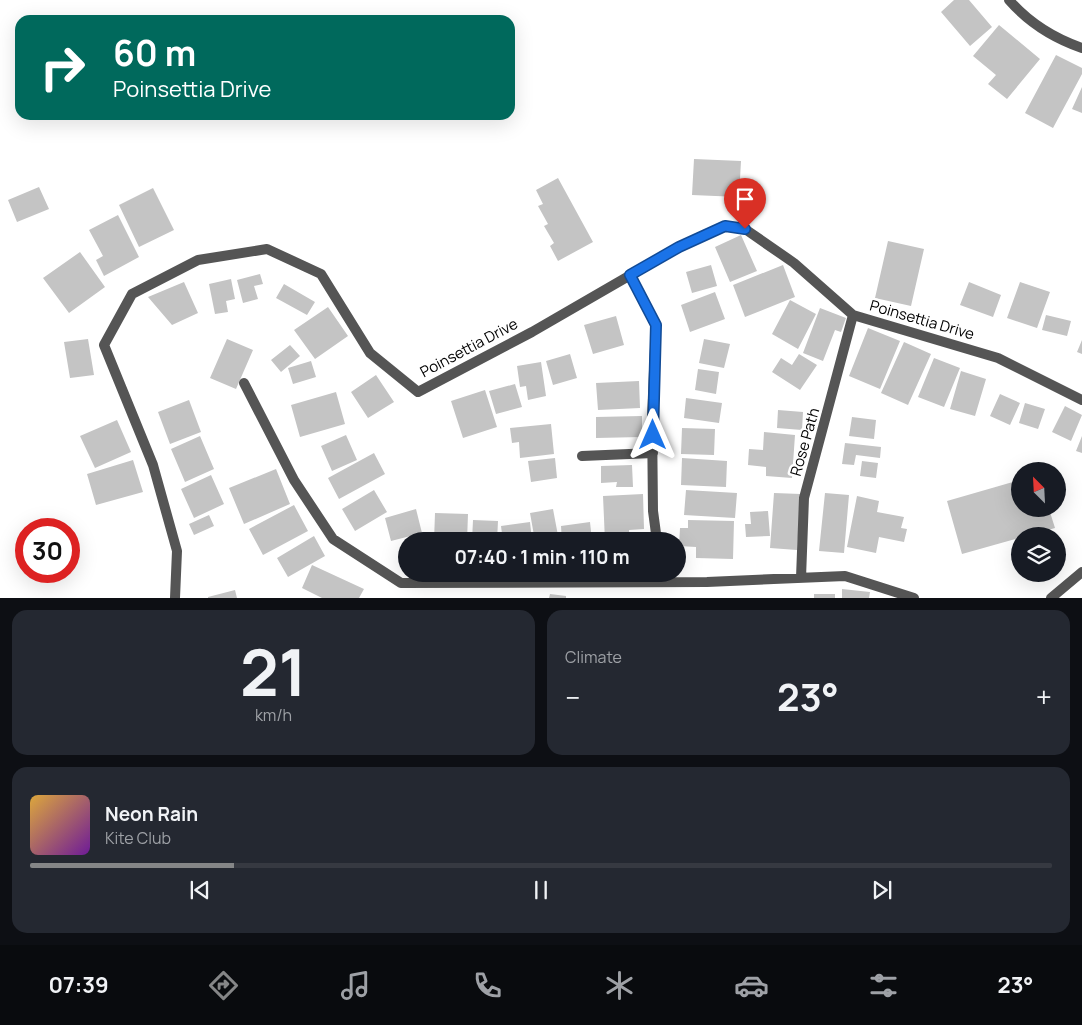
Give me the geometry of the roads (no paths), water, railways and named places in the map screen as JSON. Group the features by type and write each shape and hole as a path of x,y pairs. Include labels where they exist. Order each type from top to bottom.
{"street":[{"path":"1009,0 1019,11 1054,38 1082,48"},
{"name":"Poinsettia Drive","path":"175,598 177,551 153,465 104,345 132,294 198,260 267,249 321,274 370,353 418,392 532,332 679,247 725,226 745,229 794,263 853,315 998,358 1082,400"},
{"path":"630,275 656,325 653,453 656,532"},
{"name":"Rose Path","path":"801,578 804,498 853,315"},
{"path":"244,383 294,480 333,539 398,581"},
{"path":"582,456 653,453"},
{"path":"1051,598 1082,572"},
{"path":"686,578 845,576 914,598"},
{"path":"399,582 453,582"}]}
